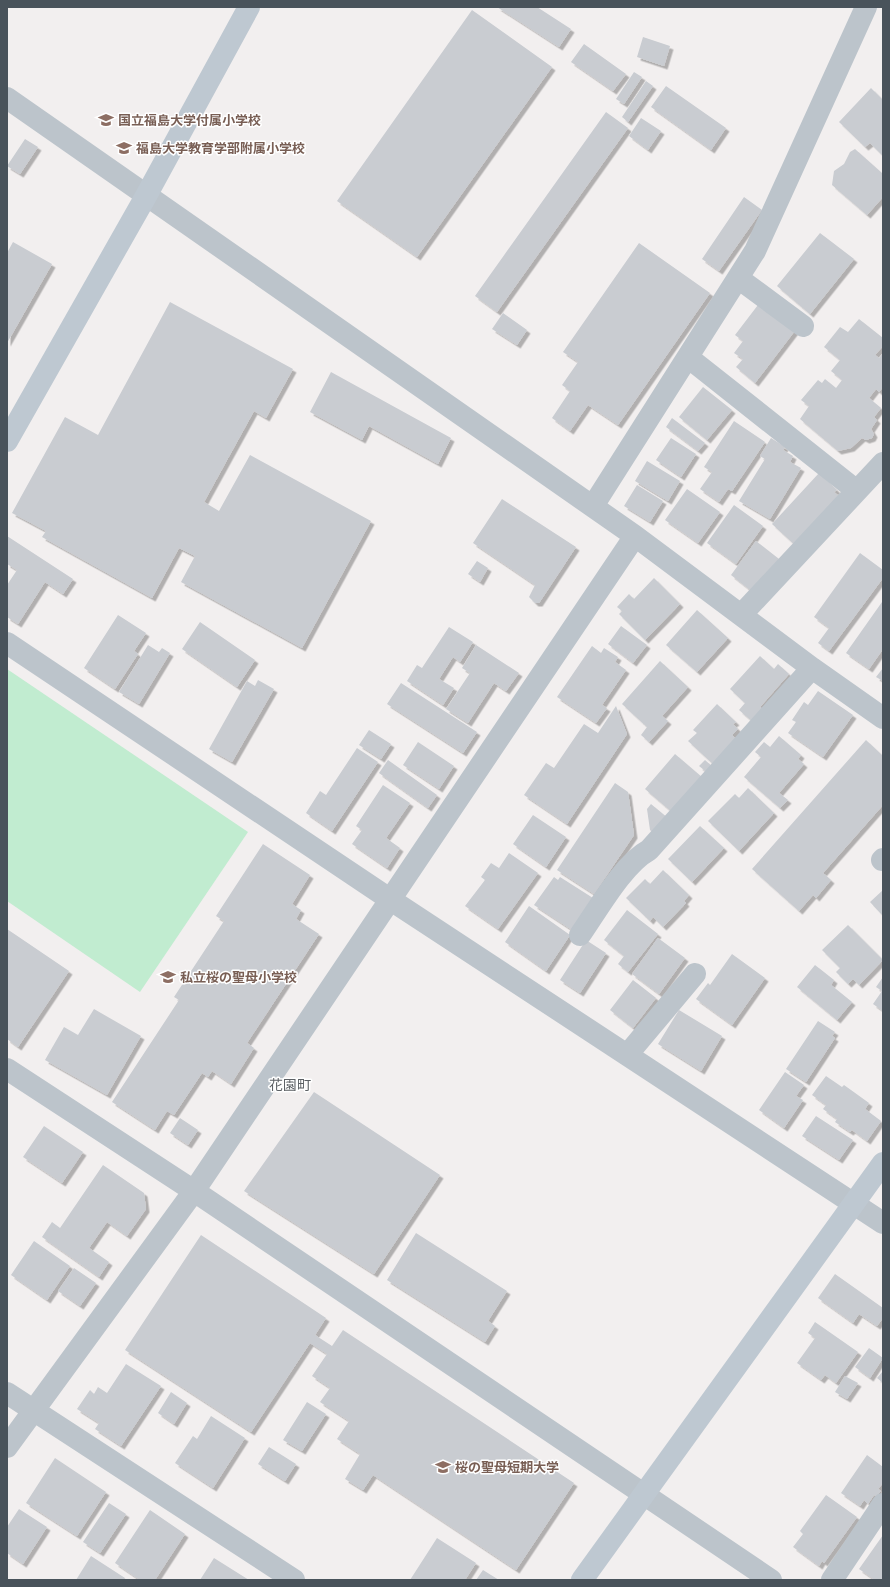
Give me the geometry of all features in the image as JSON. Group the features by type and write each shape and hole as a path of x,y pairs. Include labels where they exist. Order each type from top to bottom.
{"street":[{"path":"7,440 146,196 249,7"},
{"path":"593,506 689,358 755,251 866,7"},
{"path":"7,98 593,506 812,668 883,718"},
{"path":"738,278 803,326"},
{"path":"689,358 857,491"},
{"path":"741,615 883,463"},
{"path":"7,1447 194,1192 635,536"},
{"path":"7,643 391,900 883,1224"},
{"path":"580,935 618,880 641,854 654,844 812,668"},
{"path":"627,1055 695,974"},
{"path":"7,1069 194,1192 771,1580"},
{"path":"582,1580 883,1163"},
{"path":"7,1393 294,1580"},
{"path":"832,1580 883,1504"}],"green space":[{"path":"7,669 248,832 140,992 7,901"}],"building":[{"path":"497,7 537,7 571,29 559,47"},
{"path":"472,10 552,67 417,257 337,201"},
{"path":"643,37 670,46 664,66 637,57"},
{"path":"584,44 626,74 613,91 571,62"},
{"path":"634,72 642,77 624,104 616,99"},
{"path":"646,81 653,86 628,122 622,117"},
{"path":"666,86 726,128 711,150 651,107"},
{"path":"871,88 883,100 883,156 870,143 865,147 839,122"},
{"path":"606,112 628,128 497,312 475,296"},
{"path":"641,118 661,131 648,150 629,136"},
{"path":"25,139 38,147 20,174 7,166"},
{"path":"855,149 883,174 883,197 867,215 832,185 834,171 844,164 850,152"},
{"path":"744,197 762,210 719,271 702,259"},
{"path":"820,233 854,259 810,314 777,286"},
{"path":"13,242 52,264 7,343 7,253"},
{"path":"639,243 710,293 618,425 588,405 570,431 552,418 570,391 562,385 578,362 563,352"},
{"path":"761,301 797,328 755,383 736,367 743,359 734,353 743,341 735,335"},
{"path":"170,302 293,369 266,418 254,411 204,502 219,511 250,455 371,521 302,648 181,582 195,556 179,548 152,598 42,537 46,531 12,513 65,417 98,435"},
{"path":"503,313 527,330 517,345 492,329"},
{"path":"859,319 883,338 883,346 875,355 879,358 883,353 883,387 879,392 876,389 869,398 881,408 874,417 877,420 871,429 874,434 872,438 866,440 862,438 851,448 838,451 800,419 809,406 801,400 818,380 822,383 825,379 836,388 842,380 831,371 840,360 824,347 840,327 848,332"},
{"path":"331,372 451,438 438,464 369,426 362,440 310,412"},
{"path":"703,387 732,410 707,440 679,417"},
{"path":"672,418 705,443 698,451 666,427"},
{"path":"734,421 765,442 732,491 728,489 719,502 700,489 712,472 704,467"},
{"path":"671,438 696,454 681,477 656,460"},
{"path":"771,438 785,447 783,450 793,456 790,462 801,468 770,519 739,501 765,459 760,456"},
{"path":"647,461 680,481 668,501 635,481"},
{"path":"819,473 837,490 834,492 841,498 796,546 772,524"},
{"path":"637,485 663,501 650,522 624,506"},
{"path":"687,489 720,512 698,543 665,520"},
{"path":"502,499 576,547 539,603 535,603 529,597 535,585 473,543"},
{"path":"734,505 763,526 736,564 707,543"},
{"path":"7,536 73,579 63,594 45,582 18,624 7,617 7,585 17,570 7,564"},
{"path":"756,541 779,559 754,593 731,575"},
{"path":"860,553 883,570 883,578 829,651 818,643 829,628 814,617"},
{"path":"477,561 488,568 480,582 468,574"},
{"path":"654,578 680,604 645,640 619,614 622,611 617,607 629,594 634,599"},
{"path":"882,602 883,649 869,669 846,653"},
{"path":"697,610 728,638 697,672 666,645"},
{"path":"118,615 146,633 134,651 138,654 115,689 84,668"},
{"path":"200,622 255,660 237,687 182,649"},
{"path":"621,626 647,645 633,663 608,644"},
{"path":"449,627 473,642 460,662 453,657 439,679 454,688 443,705 407,681 417,665 422,668"},
{"path":"148,645 159,652 162,648 170,653 139,704 119,692"},
{"path":"476,645 519,673 506,691 494,683 468,723 446,709 470,673 462,668"},
{"path":"592,646 601,653 604,648 618,657 615,662 626,670 602,705 607,708 596,723 557,697"},
{"path":"760,656 774,669 778,664 789,674 760,707 765,711 754,723 739,710 745,703 730,689"},
{"path":"660,661 688,687 662,716 668,721 649,742 641,735 647,727 622,704"},
{"path":"883,668 883,681 876,677"},
{"path":"258,680 274,689 232,762 209,749 247,681 255,686"},
{"path":"401,683 477,732 463,753 387,704"},
{"path":"818,691 853,715 823,757 788,733 796,722 792,720 804,702 808,705"},
{"path":"717,704 736,722 733,724 738,729 732,735 736,739 713,764 688,741 697,733 693,730"},
{"path":"616,706 627,734 567,824 524,795 546,763 554,768 584,724 598,733"},
{"path":"369,730 391,744 381,759 359,745"},
{"path":"779,736 801,755 798,759 804,764 779,793 788,800 780,808 744,777 761,757 755,752 764,742 770,747"},
{"path":"866,740 883,756 883,805 823,873 831,880 816,898 813,895 799,911 752,869"},
{"path":"418,742 454,766 439,789 403,765"},
{"path":"357,748 378,762 332,831 306,813 320,791 326,795"},
{"path":"675,754 703,778 673,813 645,789"},
{"path":"388,760 437,795 428,808 379,773"},
{"path":"705,760 714,768 709,774 699,766"},
{"path":"615,783 628,792 634,835 594,894 557,870"},
{"path":"383,785 410,803 386,838 400,848 387,868 352,844 362,830 356,826"},
{"path":"748,788 774,813 739,851 708,821 735,794 739,798"},
{"path":"651,804 669,819 654,834 650,830 647,809"},
{"path":"533,815 566,837 546,867 513,844"},
{"path":"700,826 724,848 692,882 668,859"},
{"path":"263,844 310,875 292,904 301,910 296,919 319,934 247,1043 254,1048 231,1084 212,1071 208,1077 202,1073 174,1115 167,1111 155,1130 112,1102 179,1000 174,997 224,921 216,916"},
{"path":"509,853 538,873 498,929 465,906 485,880 481,877 491,863 499,868"},
{"path":"663,870 689,895 684,901 686,903 663,927 653,917 650,921 626,898 645,879 650,884"},
{"path":"554,877 558,880 560,877 593,898 572,930 534,905"},
{"path":"883,890 883,916 870,902"},
{"path":"529,906 570,935 546,971 505,942"},
{"path":"627,910 658,934 628,972 618,964 624,956 604,940"},
{"path":"848,925 883,960 859,985 853,979 848,984 836,972 840,968 822,950"},
{"path":"7,929 69,971 18,1047 7,1039"},
{"path":"658,938 685,958 659,994 632,974"},
{"path":"586,940 606,953 580,993 560,980"},
{"path":"732,954 765,978 732,1025 696,999 708,983 710,985"},
{"path":"815,965 834,980 831,985 852,1002 837,1020 797,987"},
{"path":"883,977 883,1011 873,1004 882,991 876,987"},
{"path":"633,980 656,998 633,1028 610,1010"},
{"path":"94,1009 141,1036 107,1095 45,1060 64,1027 78,1035"},
{"path":"679,1010 722,1036 701,1071 658,1044"},
{"path":"818,1021 835,1032 832,1036 835,1038 806,1082 786,1069"},
{"path":"785,1072 804,1085 796,1096 803,1100 784,1128 759,1110"},
{"path":"826,1076 842,1087 844,1085 869,1103 865,1109 881,1121 867,1141 852,1130 850,1132 835,1122 837,1119 823,1109 826,1105 812,1095"},
{"path":"314,1092 440,1175 374,1274 244,1191"},
{"path":"816,1116 853,1140 839,1160 802,1136"},
{"path":"180,1118 198,1130 188,1145 170,1133"},
{"path":"44,1126 83,1152 62,1183 23,1157"},
{"path":"103,1165 144,1193 146,1209 127,1236 107,1222 89,1248 109,1262 99,1277 42,1237 52,1222 60,1228"},
{"path":"416,1233 507,1291 488,1321 495,1326 485,1342 387,1280"},
{"path":"201,1235 326,1318 315,1335 332,1346 343,1330 574,1483 516,1570 373,1475 363,1490 345,1479 360,1454 337,1439 349,1421 320,1402 330,1388 312,1376 327,1354 310,1343 251,1432 125,1350"},
{"path":"34,1241 70,1266 47,1300 11,1275"},
{"path":"74,1268 96,1283 80,1306 58,1291"},
{"path":"835,1274 883,1308 883,1318 877,1326 859,1314 853,1323 818,1298"},
{"path":"815,1322 858,1352 836,1383 825,1375 821,1380 797,1363 815,1338 808,1333"},
{"path":"869,1348 883,1358 870,1378 855,1367"},
{"path":"126,1364 161,1386 121,1446 95,1429 99,1423 77,1409 90,1390 94,1394 98,1387 107,1393"},
{"path":"883,1371 883,1383 877,1378"},
{"path":"845,1376 858,1383 847,1399 835,1392"},
{"path":"171,1392 187,1403 174,1424 158,1413"},
{"path":"307,1402 326,1414 302,1451 283,1440"},
{"path":"211,1416 245,1438 213,1488 175,1463 193,1436 197,1439"},
{"path":"269,1447 296,1464 285,1481 258,1464"},
{"path":"867,1455 883,1467 883,1483 878,1489 881,1491 876,1496 874,1495 868,1504 864,1500 860,1506 841,1493"},
{"path":"55,1458 106,1492 77,1536 26,1503"},
{"path":"826,1495 857,1517 824,1563 822,1561 819,1566 793,1547 803,1534 800,1531"},
{"path":"109,1503 126,1514 100,1553 83,1542"},
{"path":"19,1509 47,1527 23,1564 7,1553 7,1527"},
{"path":"150,1510 185,1534 155,1580 140,1580 115,1563"},
{"path":"883,1535 883,1580 875,1580 859,1569"},
{"path":"437,1538 476,1563 465,1580 410,1580"},
{"path":"91,1556 125,1578 124,1580 76,1580"},
{"path":"214,1558 249,1580 200,1580"},
{"path":"483,1570 499,1580 476,1580"}],"place":[{"name":"国立福島大学付属小学校","path":"106,120"},
{"name":"福島大学教育学部附属小学校","path":"124,148"},
{"name":"私立桜の聖母小学校","path":"168,977"},
{"name":"桜の聖母短期大学","path":"443,1467"}],"district":[{"name":"花園町","path":"290,1085"}]}
